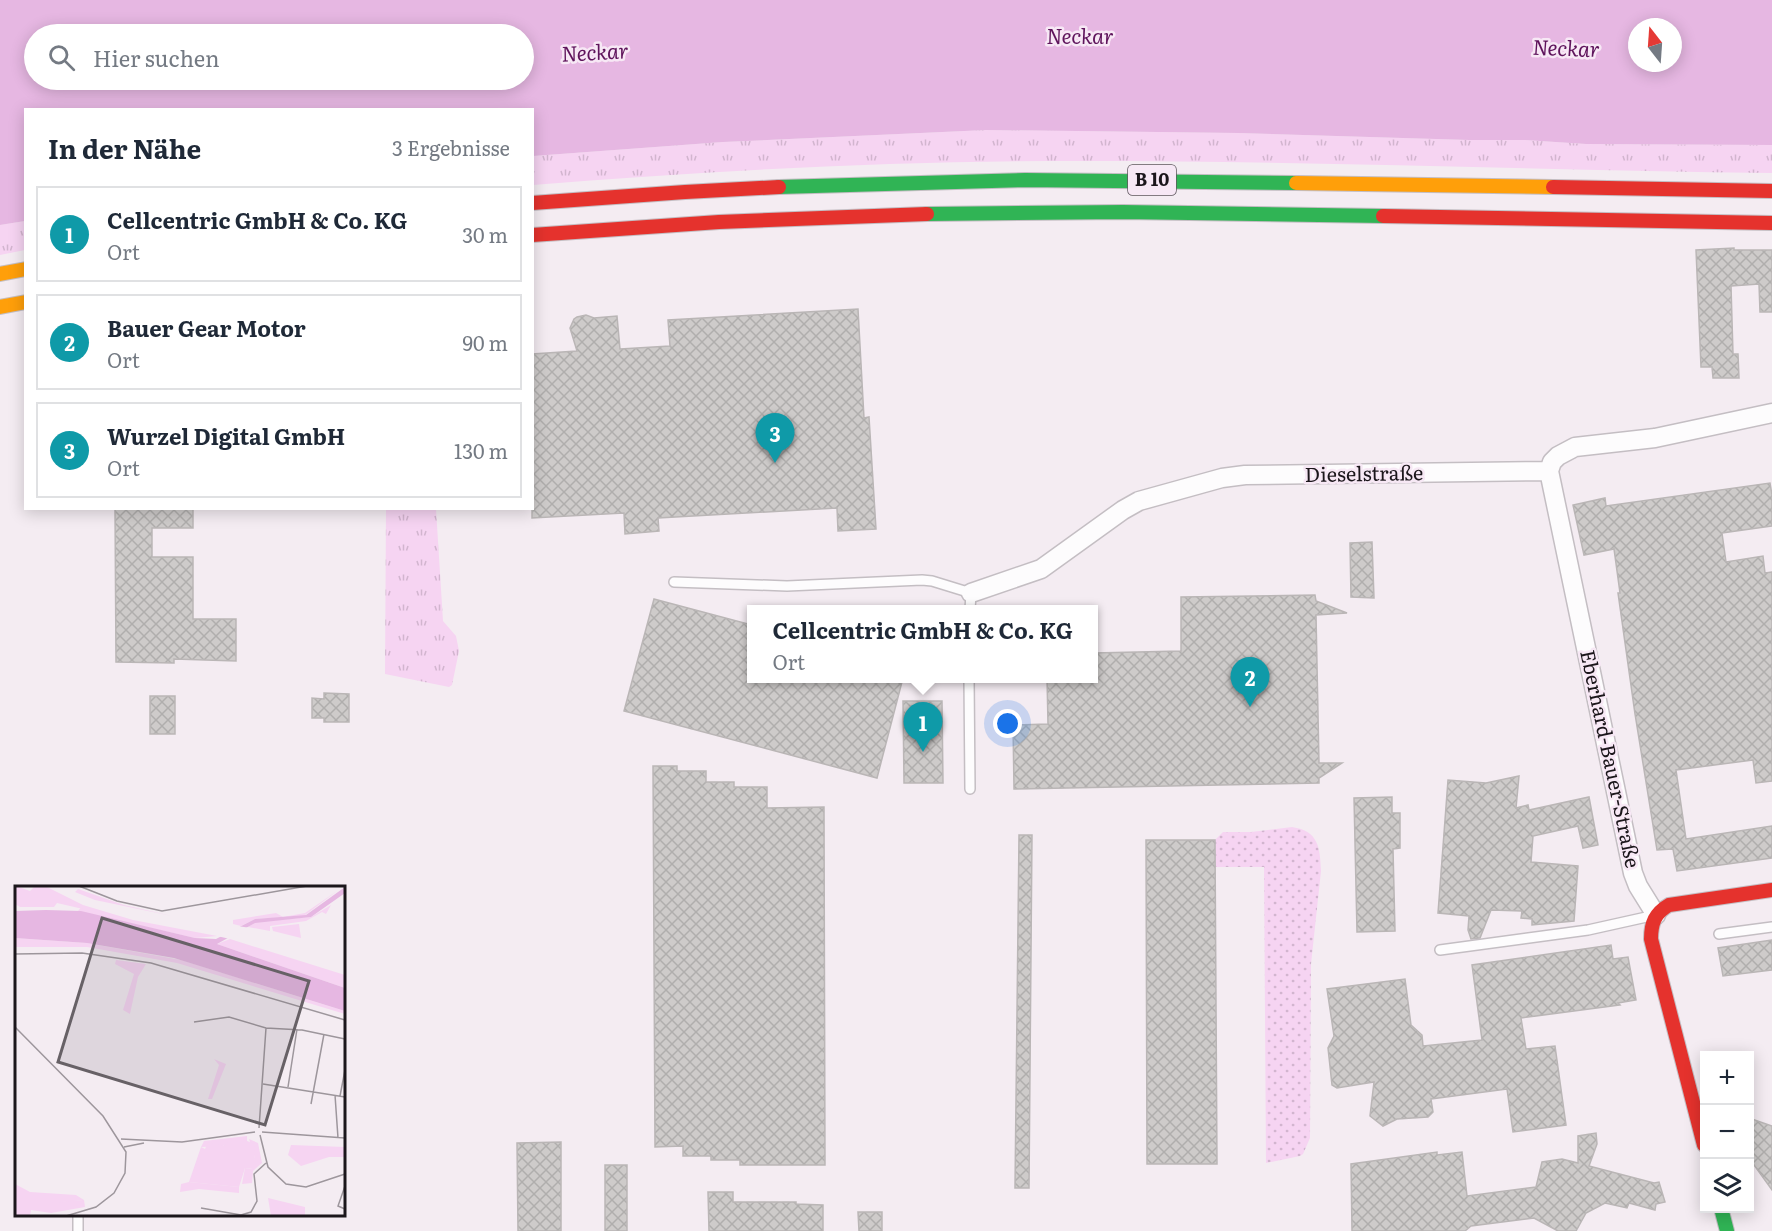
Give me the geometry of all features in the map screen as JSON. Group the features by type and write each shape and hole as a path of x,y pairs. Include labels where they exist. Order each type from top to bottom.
{"main road":[{"name":"B 10","path":"534,203 805,186 1036,180 1772,191"},
{"name":"B 10","path":"534,235 797,218 1028,212 1772,223"},
{"path":"0,274 24,269"},
{"path":"0,307 24,302"},
{"path":"1700,1129 1651,939 1651,926 1656,915 1664,908 1676,904 1772,890"},
{"path":"1722,1213 1727,1231"}],"street":[{"path":"1549,471 1552,462 1558,456 1575,447 1655,438 1772,413"},
{"name":"Dieselstraße","path":"970,601 1041,569 1139,501 1222,478 1245,475 1549,471"},
{"name":"Eberhard-Bauer-Straße","path":"1549,471 1633,873 1638,886 1656,915"}],"lane":[{"path":"674,582 787,586 922,580 932,581 970,601"},
{"path":"969,683 970,789"},
{"path":"1440,950 1588,930 1656,915"},
{"path":"1719,934 1772,927"}],"green space":[{"path":"986,130 1238,133 1525,140 1586,144 1772,145 1772,173 1253,162 1012,161 806,167 534,185 534,156 723,142"},
{"path":"24,221 24,250 0,255 0,225"},
{"path":"386,510 436,510 443,621 456,636 459,651 452,685 449,687 385,674"},
{"path":"1292,827 1308,832 1313,837 1319,848 1321,863 1311,964 1310,1138 1300,1156 1266,1163 1264,867 1215,867 1215,840 1223,832 1251,832"}],"water":[{"name":"Neckar","path":"0,0 1772,0 1772,145 1586,144 1525,140 1238,133 986,130 723,142 534,156 534,108 24,108 24,221 0,225"}],"building":[{"path":"1734,248 1734,250 1772,250 1772,312 1760,312 1759,284 1731,286 1733,354 1738,354 1739,378 1713,378 1712,367 1701,367 1696,250"},
{"path":"858,309 864,418 869,417 876,529 838,531 837,508 658,518 659,531 625,534 624,513 532,518 532,510 534,510 534,354 577,351 570,328 574,319 586,315 594,318 617,316 620,349 670,346 668,320"},
{"path":"1770,483 1772,526 1722,533 1726,562 1763,556 1765,573 1772,572 1772,781 1756,783 1753,760 1676,770 1686,839 1772,826 1772,858 1677,871 1673,849 1657,850 1635,714 1614,549 1584,555 1573,505 1605,498 1606,506"},
{"path":"115,510 193,510 193,528 152,528 152,557 193,557 193,619 236,619 236,661 174,659 174,663 116,662"},
{"path":"1372,542 1374,598 1351,597 1350,543"},
{"path":"1315,595 1316,601 1347,613 1316,615 1319,763 1342,763 1319,778 1319,783 1014,789 1013,725 1048,724 1047,683 1098,683 1098,653 1181,651 1181,597"},
{"path":"654,599 747,624 747,683 902,683 877,778 624,711"},
{"path":"324,693 349,694 349,722 324,722 324,718 312,718 312,698 324,699"},
{"path":"150,696 175,696 175,734 150,734"},
{"path":"903,701 942,701 943,783 904,783"},
{"path":"653,766 677,766 677,771 706,771 706,782 734,782 734,787 767,787 767,808 824,807 825,1165 740,1165 740,1160 711,1160 711,1156 683,1156 683,1146 655,1147"},
{"path":"1519,776 1516,808 1528,805 1529,810 1589,797 1598,845 1583,848 1578,826 1533,836 1531,862 1578,866 1574,921 1532,925 1532,919 1521,918 1522,911 1491,910 1480,938 1471,939 1468,930 1469,916 1438,913 1448,780 1486,783"},
{"path":"1392,797 1392,813 1400,813 1400,848 1393,849 1395,931 1357,932 1354,798"},
{"path":"1019,835 1032,835 1029,1188 1015,1188"},
{"path":"1146,840 1215,840 1217,1164 1147,1164"},
{"path":"1772,940 1772,970 1723,976 1718,948"},
{"path":"1611,945 1613,959 1628,957 1636,1000 1618,1003 1620,1005 1521,1018 1526,1049 1555,1046 1566,1125 1513,1132 1507,1089 1431,1099 1433,1112 1428,1117 1397,1119 1383,1126 1370,1116 1374,1082 1337,1088 1332,1085 1328,1048 1334,1036 1327,989 1405,979 1411,1025 1422,1035 1423,1046 1482,1040 1472,965"},
{"path":"1754,1120 1772,1126 1772,1190 1754,1165"},
{"path":"1596,1133 1597,1144 1589,1166 1654,1183 1659,1182 1665,1202 1656,1204 1655,1210 1629,1203 1627,1208 1605,1203 1586,1213 1576,1231 1558,1231 1534,1218 1471,1226 1465,1231 1352,1231 1351,1164 1437,1152 1437,1155 1462,1152 1467,1196 1536,1187 1542,1162 1562,1159 1578,1163 1578,1136"},
{"path":"561,1142 561,1231 518,1231 517,1143"},
{"path":"605,1165 627,1165 627,1231 605,1231"},
{"path":"708,1192 733,1192 733,1202 796,1202 796,1204 823,1205 823,1231 709,1231"},
{"path":"858,1212 882,1212 882,1231 859,1231"}],"traffic: fast":[{"path":"779,187 1025,180 1296,183"},
{"path":"927,214 1123,212 1383,216"},
{"path":"1722,1213 1727,1231"}],"traffic: slow":[{"path":"1296,183 1553,187"},
{"path":"0,274 24,269"},
{"path":"0,307 24,302"}],"traffic: jam":[{"path":"534,203 779,187"},
{"path":"1553,187 1772,191"},
{"path":"534,235 719,222 927,214"},
{"path":"1383,216 1772,223"},
{"path":"1700,1129 1651,939 1653,923 1660,911 1669,905 1772,890"}],"place":[{"name":"Wurzel Digital GmbH","path":"775,463"},
{"name":"Bauer Gear Motor","path":"1250,707"},
{"name":"Cellcentric GmbH & Co. KG","path":"923,752"}]}
